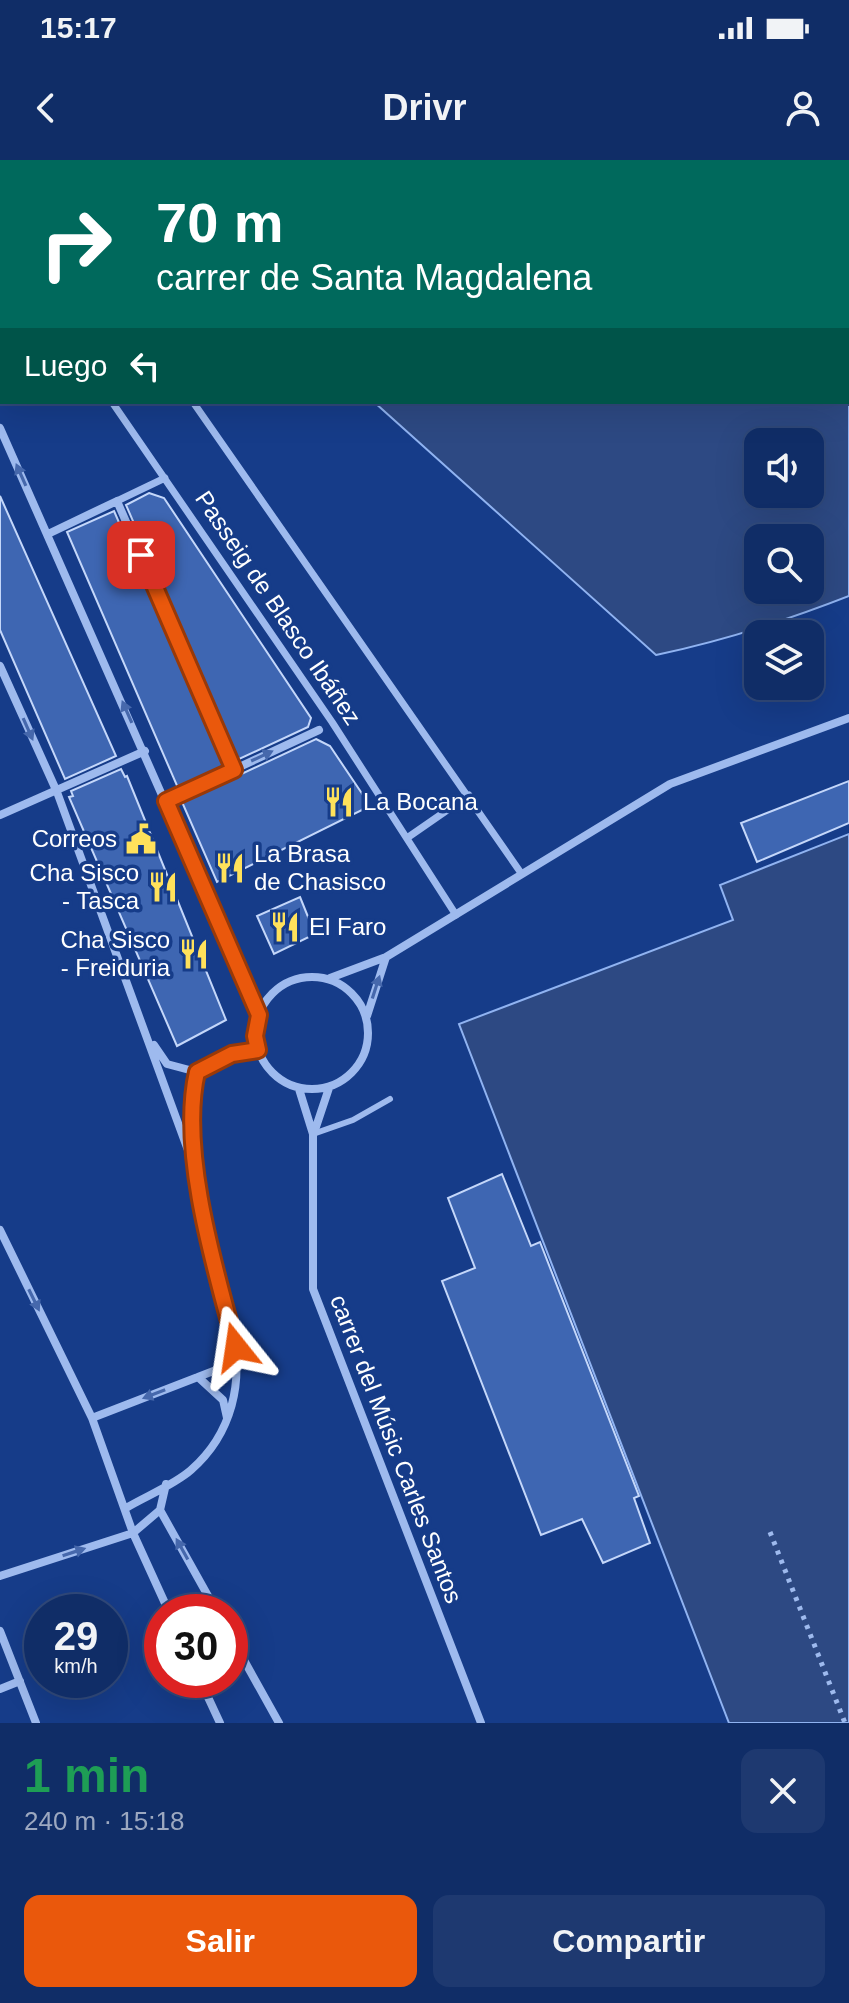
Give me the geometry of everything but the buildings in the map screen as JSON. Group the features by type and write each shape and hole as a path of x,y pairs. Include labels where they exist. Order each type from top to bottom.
{"street":[{"name":"Passeig de Blasco Ibáñez","path":"113,404 332,722 456,915"},
{"name":"Passeig de Blasco Ibáñez","path":"194,404 521,873"},
{"path":"0,428 259,1015"},
{"path":"48,534 165,478"},
{"path":"117,501 234,770"},
{"path":"0,666 57,792 193,1164 236,1347 238,1381 227,1423 213,1447 189,1472 126,1508"},
{"path":"330,978 386,957 670,784 849,718"},
{"path":"166,801 332,722"},
{"path":"0,815 145,751"},
{"path":"407,838 469,795"},
{"path":"367,1016 351,991 330,978 310,976 291,980 274,990 259,1015 255,1036 258,1050 266,1067 281,1081 299,1089 329,1088 354,1071 365,1055 369,1032 367,1016 386,957"},
{"path":"147,1035 167,1064 197,1072 232,1054 258,1050"},
{"path":"193,1164 191,1095 197,1072"},
{"name":"carrer del Músic Carles Santos","path":"313,1134 329,1088"},
{"name":"carrer del Músic Carles Santos","path":"299,1089 313,1134 313,1289 481,1723"},
{"path":"0,1230 92,1418 133,1533 161,1594"},
{"path":"92,1418 216,1370 228,1352 227,1315"},
{"path":"198,1377 223,1400 227,1423"},
{"path":"0,1576 133,1533 160,1510 166,1484"},
{"path":"160,1510 207,1594"},
{"path":"0,1631 36,1723"},
{"path":"248,1667 279,1723"},
{"path":"0,1689 20,1681"},
{"path":"208,1698 220,1723"}],"lane":[{"path":"313,1134 353,1120 390,1099"}],"path":[{"path":"770,1532 845,1723"}],"water":[{"path":"376,404 849,404 849,596 783,620 744,620 744,633 656,655"},
{"path":"849,834 849,1723 729,1723 459,1024 733,920 720,885"}],"place":[{"name":"La Bocana","path":"339,802"},
{"name":"Correos","path":"141,839"},
{"name":"La Brasa de Chasisco","path":"230,868"},
{"name":"Cha Sisco - Tasca","path":"163,887"},
{"name":"El Faro","path":"285,927"},
{"name":"Cha Sisco - Freiduria","path":"194,954"}],"route":[{"path":"141,555 234,770 166,801 259,1015 255,1026 258,1050 232,1054 197,1072 191,1095 193,1164 236,1347"}]}
